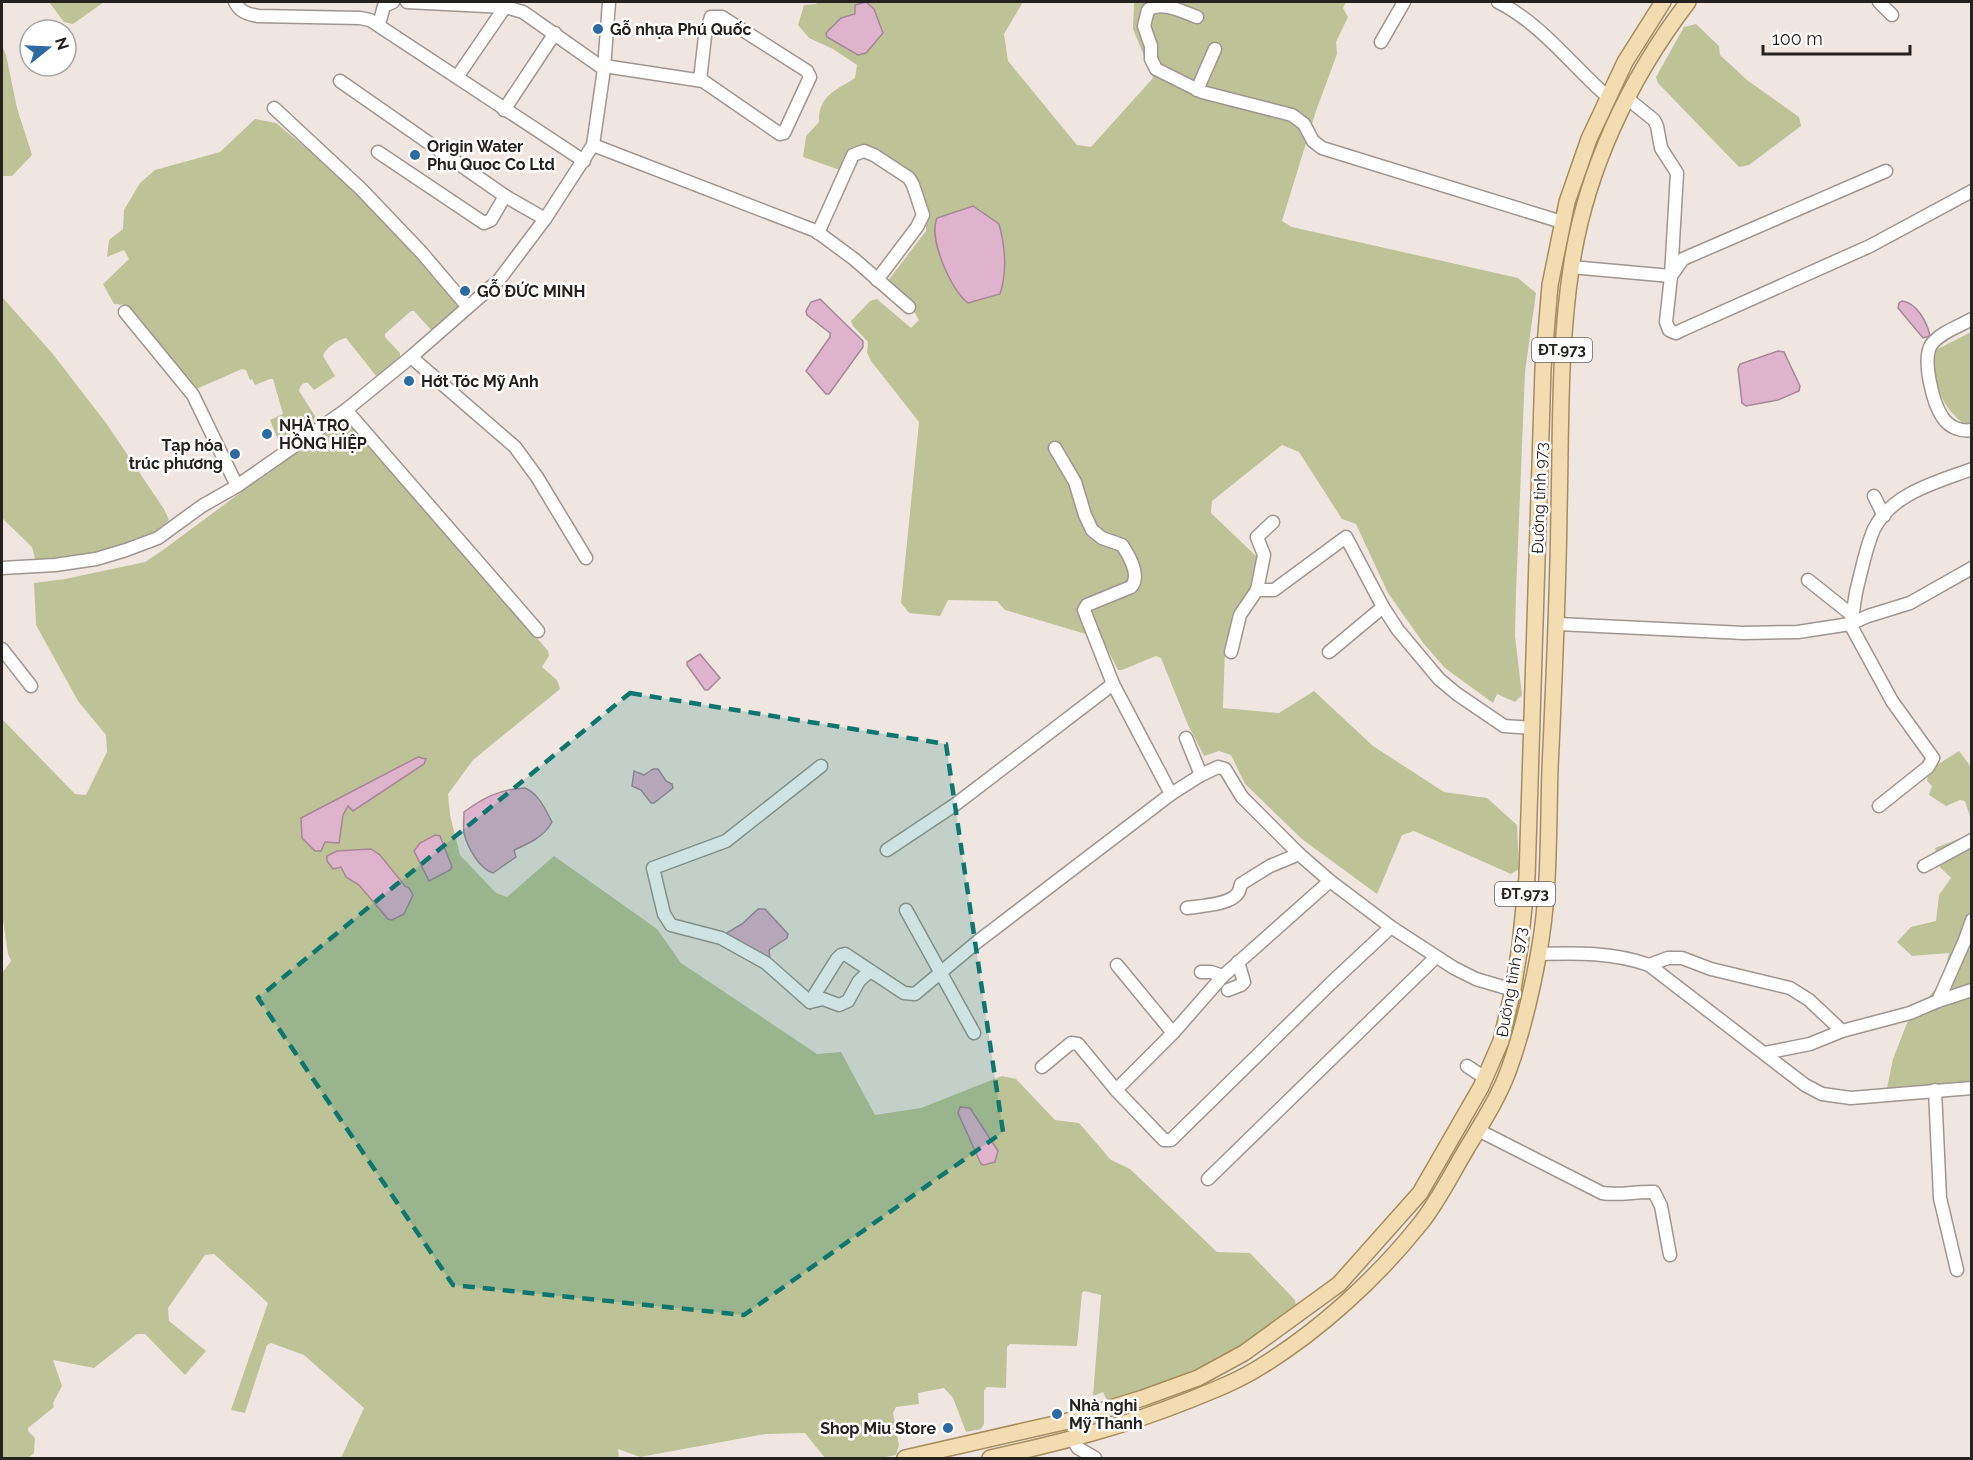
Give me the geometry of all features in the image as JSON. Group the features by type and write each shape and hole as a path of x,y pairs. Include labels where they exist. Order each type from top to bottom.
{"main road":[{"name":"Đường tỉnh 973","path":"905,1458 1068,1421 1143,1398 1197,1378 1244,1353 1339,1284 1419,1193 1457,1131 1485,1078 1501,1041 1513,990 1527,877 1543,369 1550,285 1562,222 1589,139 1625,62 1663,2"},
{"name":"Đường tỉnh 973","path":"990,1458 1073,1440 1210,1392 1259,1368 1316,1327 1366,1283 1422,1222 1478,1130 1508,1073 1525,1017 1539,954 1546,899 1558,624 1562,350 1571,267 1582,211 1595,170 1628,99 1666,31 1688,2"},
{"path":"1533,728 1552,726"},
{"path":"1068,1421 1073,1440"}],"street":[{"path":"235,2 239,10 247,14 360,18 379,24 504,110 584,161"},
{"path":"379,24 384,6 393,2"},
{"path":"407,2 505,7 523,12 604,67 699,80 780,134 784,133 810,78 807,71 722,17 711,17 707,27 699,80"},
{"path":"2,568 77,562 120,553 158,538 346,410 499,280 545,219 593,145 604,67 609,2"},
{"path":"1381,42 1404,2"},
{"path":"1498,2 1529,20 1586,79 1609,98"},
{"path":"1879,2 1892,15"},
{"path":"1197,17 1174,5 1153,6 1148,10 1144,26 1151,46 1151,59 1156,69 1197,90 1292,116 1304,124 1313,141 1322,148 1562,222"},
{"path":"457,77 505,7"},
{"path":"504,110 555,33"},
{"path":"1197,90 1215,49"},
{"path":"340,81 505,196 545,219"},
{"path":"1628,99 1654,120 1661,147 1677,173 1666,322 1669,330 1676,333 1870,246 1971,191"},
{"path":"274,108 361,189 467,306"},
{"path":"593,145 818,233 854,259 909,307"},
{"path":"818,233 854,155 864,151 874,155 909,178 923,215 917,227 877,280"},
{"path":"378,152 484,224 491,220 505,196"},
{"path":"1671,276 1683,260 1886,171"},
{"path":"1571,267 1671,276"},
{"path":"125,312 193,395 237,486"},
{"path":"1971,319 1940,337 1931,345 1928,355 1930,380 1943,418 1954,428 1971,430"},
{"path":"411,357 515,447 537,477 586,558"},
{"path":"346,410 538,631"},
{"path":"1055,448 1075,482 1092,530 1102,538 1122,545 1136,577 1131,587 1088,605 1084,610 1113,684 1171,794"},
{"path":"1851,620 1873,531 1884,516 1895,505 1923,487 1971,469"},
{"path":"1874,496 1884,516"},
{"path":"1231,652 1240,615 1257,591 1264,555 1257,537 1273,522"},
{"path":"1257,591 1274,590 1280,587 1346,537 1383,607 1439,679 1504,726 1533,728"},
{"path":"1558,624 1744,633 1798,632 1868,616 1910,603 1971,568"},
{"path":"1808,580 1851,620 1892,701 1933,758 1928,767 1879,806"},
{"path":"1329,652 1383,607"},
{"path":"2,649 31,686"},
{"path":"887,850 956,804 1113,684"},
{"path":"1186,738 1201,775"},
{"path":"810,1002 766,963 721,938 671,925 664,914 653,868 726,840 821,766"},
{"path":"810,1002 841,955 851,958 904,993 915,994 940,971 1171,794 1214,768 1225,770 1242,797 1299,854 1330,881 1391,927 1436,957 1476,979 1513,990"},
{"path":"1924,866 1971,840"},
{"path":"1187,909 1229,900 1238,893 1241,884 1270,866 1299,854"},
{"path":"1116,1090 1173,1033 1223,976 1330,881"},
{"path":"906,910 974,1033"},
{"path":"1938,1001 1968,942 1971,920"},
{"path":"1042,1067 1071,1043 1078,1044 1116,1090 1164,1140 1171,1140 1391,927"},
{"path":"1539,954 1594,953 1649,965 1805,1085 1822,1094 1851,1098 1971,1088"},
{"path":"1208,1179 1436,957"},
{"path":"1649,965 1668,958 1682,958 1711,969 1790,988 1809,1000 1842,1031"},
{"path":"1228,990 1244,982 1238,962"},
{"path":"1117,965 1173,1033"},
{"path":"810,1002 823,999 838,1005 848,1002 859,981 870,971"},
{"path":"1201,972 1223,976"},
{"path":"1766,1053 1810,1044 1842,1031 1910,1013 1971,990"},
{"path":"1467,1066 1485,1078"},
{"path":"1935,1090 1940,1198 1957,1270"},
{"path":"1478,1130 1602,1193 1612,1195 1641,1191 1654,1192 1660,1206 1670,1255"},
{"path":"1073,1440 1078,1448 1095,1458"}],"highlighted area":[{"path":"630,693 946,744 1003,1132 744,1315 453,1285 258,998"}],"green space":[{"path":"49,2 104,2 78,20 78,18 61,18"},
{"path":"818,2 1023,2 1004,34 1008,61 1077,145 1091,147 1153,78 1133,29 1134,2 1346,2 1343,8 1348,17 1336,42 1337,54 1316,111 1282,221 1292,227 1518,278 1536,293 1525,372 1516,593 1515,636 1522,695 1515,702 1497,694 1493,703 1445,668 1424,644 1388,593 1356,524 1342,519 1299,452 1282,445 1212,501 1211,513 1256,556 1261,567 1247,602 1236,613 1225,648 1223,708 1279,713 1314,691 1373,746 1444,792 1487,798 1517,825 1519,869 1511,874 1414,831 1402,835 1377,894 1303,840 1245,784 1231,755 1219,751 1204,756 1188,725 1161,658 1156,656 1118,670 1099,633 1089,635 1005,610 997,601 948,600 940,616 909,613 901,603 919,422 871,361 867,353 868,342 851,321 870,301 877,299 911,328 919,320 911,306 887,282 926,231 926,212 915,184 868,149 840,170 803,157 806,136 819,122 819,113 825,100 835,90 855,78 857,65 833,49 809,38 798,25 804,5"},
{"path":"1696,24 1719,46 1720,55 1747,80 1799,117 1801,126 1749,165 1739,167 1658,83 1656,77 1684,27"},
{"path":"2,45 17,108 32,155 12,176 2,176"},
{"path":"255,119 276,123 358,191 463,305 435,331 432,331 414,311 411,311 385,334 385,337 400,353 400,358 381,376 377,377 346,338 332,345 323,356 335,376 314,390 308,383 304,383 299,391 319,422 287,446 281,447 270,420 283,414 273,379 255,385 246,370 242,369 194,390 190,382 125,305 114,304 103,284 129,259 124,250 107,257 109,240 123,229 124,210 140,183 155,170 220,152"},
{"path":"2,297 52,353 106,423 164,509 169,520 146,538 108,552 62,559 35,559 32,547 2,518"},
{"path":"1971,332 1971,425 1965,425 1950,410 1939,392 1935,361 1936,350"},
{"path":"346,419 429,511 548,651 549,656 542,667 557,680 560,689 473,760 448,794 450,815 460,855 496,893 507,897 554,856 657,929 681,963 817,1054 841,1052 875,1115 921,1108 1002,1076 1016,1079 1055,1120 1079,1123 1111,1160 1130,1169 1217,1252 1250,1253 1295,1300 1297,1309 1186,1380 1109,1405 1103,1392 1093,1396 1101,1295 1084,1291 1077,1346 1010,1344 1007,1347 1006,1388 987,1387 984,1390 984,1424 981,1429 966,1432 953,1398 944,1388 918,1393 919,1404 896,1407 893,1413 899,1445 896,1455 880,1458 825,1458 805,1433 766,1434 640,1457 618,1449 619,1458 341,1458 364,1408 304,1355 271,1343 267,1345 245,1413 231,1410 268,1303 214,1254 205,1255 168,1308 169,1321 206,1351 185,1375 145,1334 137,1334 94,1368 53,1360 62,1386 53,1403 54,1407 28,1428 35,1438 34,1453 28,1458 2,1458 2,973 11,961 2,913 2,719 75,794 86,795 107,752 106,735 78,701 36,625 34,583 65,579 145,562 337,421"},
{"path":"1959,751 1971,767 1971,820 1965,801 1960,800 1946,806 1929,795 1932,786 1927,781 1929,770"},
{"path":"1971,834 1971,1085 1895,1090 1887,1088 1893,1059 1907,1023 1942,981 1949,953 1912,956 1897,942 1911,927 1936,921 1939,895 1951,878 1940,867 1935,848"}],"shaded area":[{"path":"866,2 874,9 883,33 866,53 858,55 827,37 826,33 841,18 855,14 855,5"},
{"path":"973,206 999,224 1003,241 1004,268 1000,294 968,303 961,297 948,276 938,251 935,227 937,218"},
{"path":"820,299 863,341 863,347 829,394 826,394 806,371 830,337 830,333 807,315 806,311 811,302"},
{"path":"1902,301 1917,309 1930,336 1923,338 1898,308"},
{"path":"1778,351 1784,352 1800,386 1799,391 1778,400 1746,406 1742,403 1738,369 1740,364"},
{"path":"700,654 720,678 708,690 705,690 687,665 687,662"},
{"path":"418,757 426,759 424,764 353,811 348,806 343,815 339,843 325,842 321,851 315,851 302,838 301,818"},
{"path":"653,769 658,769 673,788 651,803 641,790 632,786 634,771 644,775"},
{"path":"525,788 538,798 552,822 541,835 514,850 516,857 493,873 488,871 478,862 468,844 464,833 464,812 492,795"},
{"path":"435,835 440,836 452,867 429,881 414,851 420,843"},
{"path":"371,849 380,855 413,895 404,914 392,920 388,919 359,885 346,877 341,867 333,869 327,861 327,856 337,851"},
{"path":"758,909 765,909 788,934 787,938 769,950 770,959 725,934 742,924"},
{"path":"960,1107 970,1108 998,1151 995,1162 981,1164 958,1113"}],"place":[{"name":"Gỗ nhựa Phú Quốc","path":"598,29"},
{"name":"Origin Water Phu Quoc Co Ltd","path":"415,155"},
{"name":"GỖ ĐỨC MINH","path":"465,291"},
{"name":"Hớt Tóc Mỹ Anh","path":"409,381"},
{"name":"NHÀ TRỌ HỒNG HIỆP","path":"267,434"},
{"name":"Tạp hóa trúc phương","path":"235,454"},
{"name":"Nhà nghỉ Mỹ Thanh","path":"1057,1414"},
{"name":"Shop Miu Store","path":"948,1428"}]}
